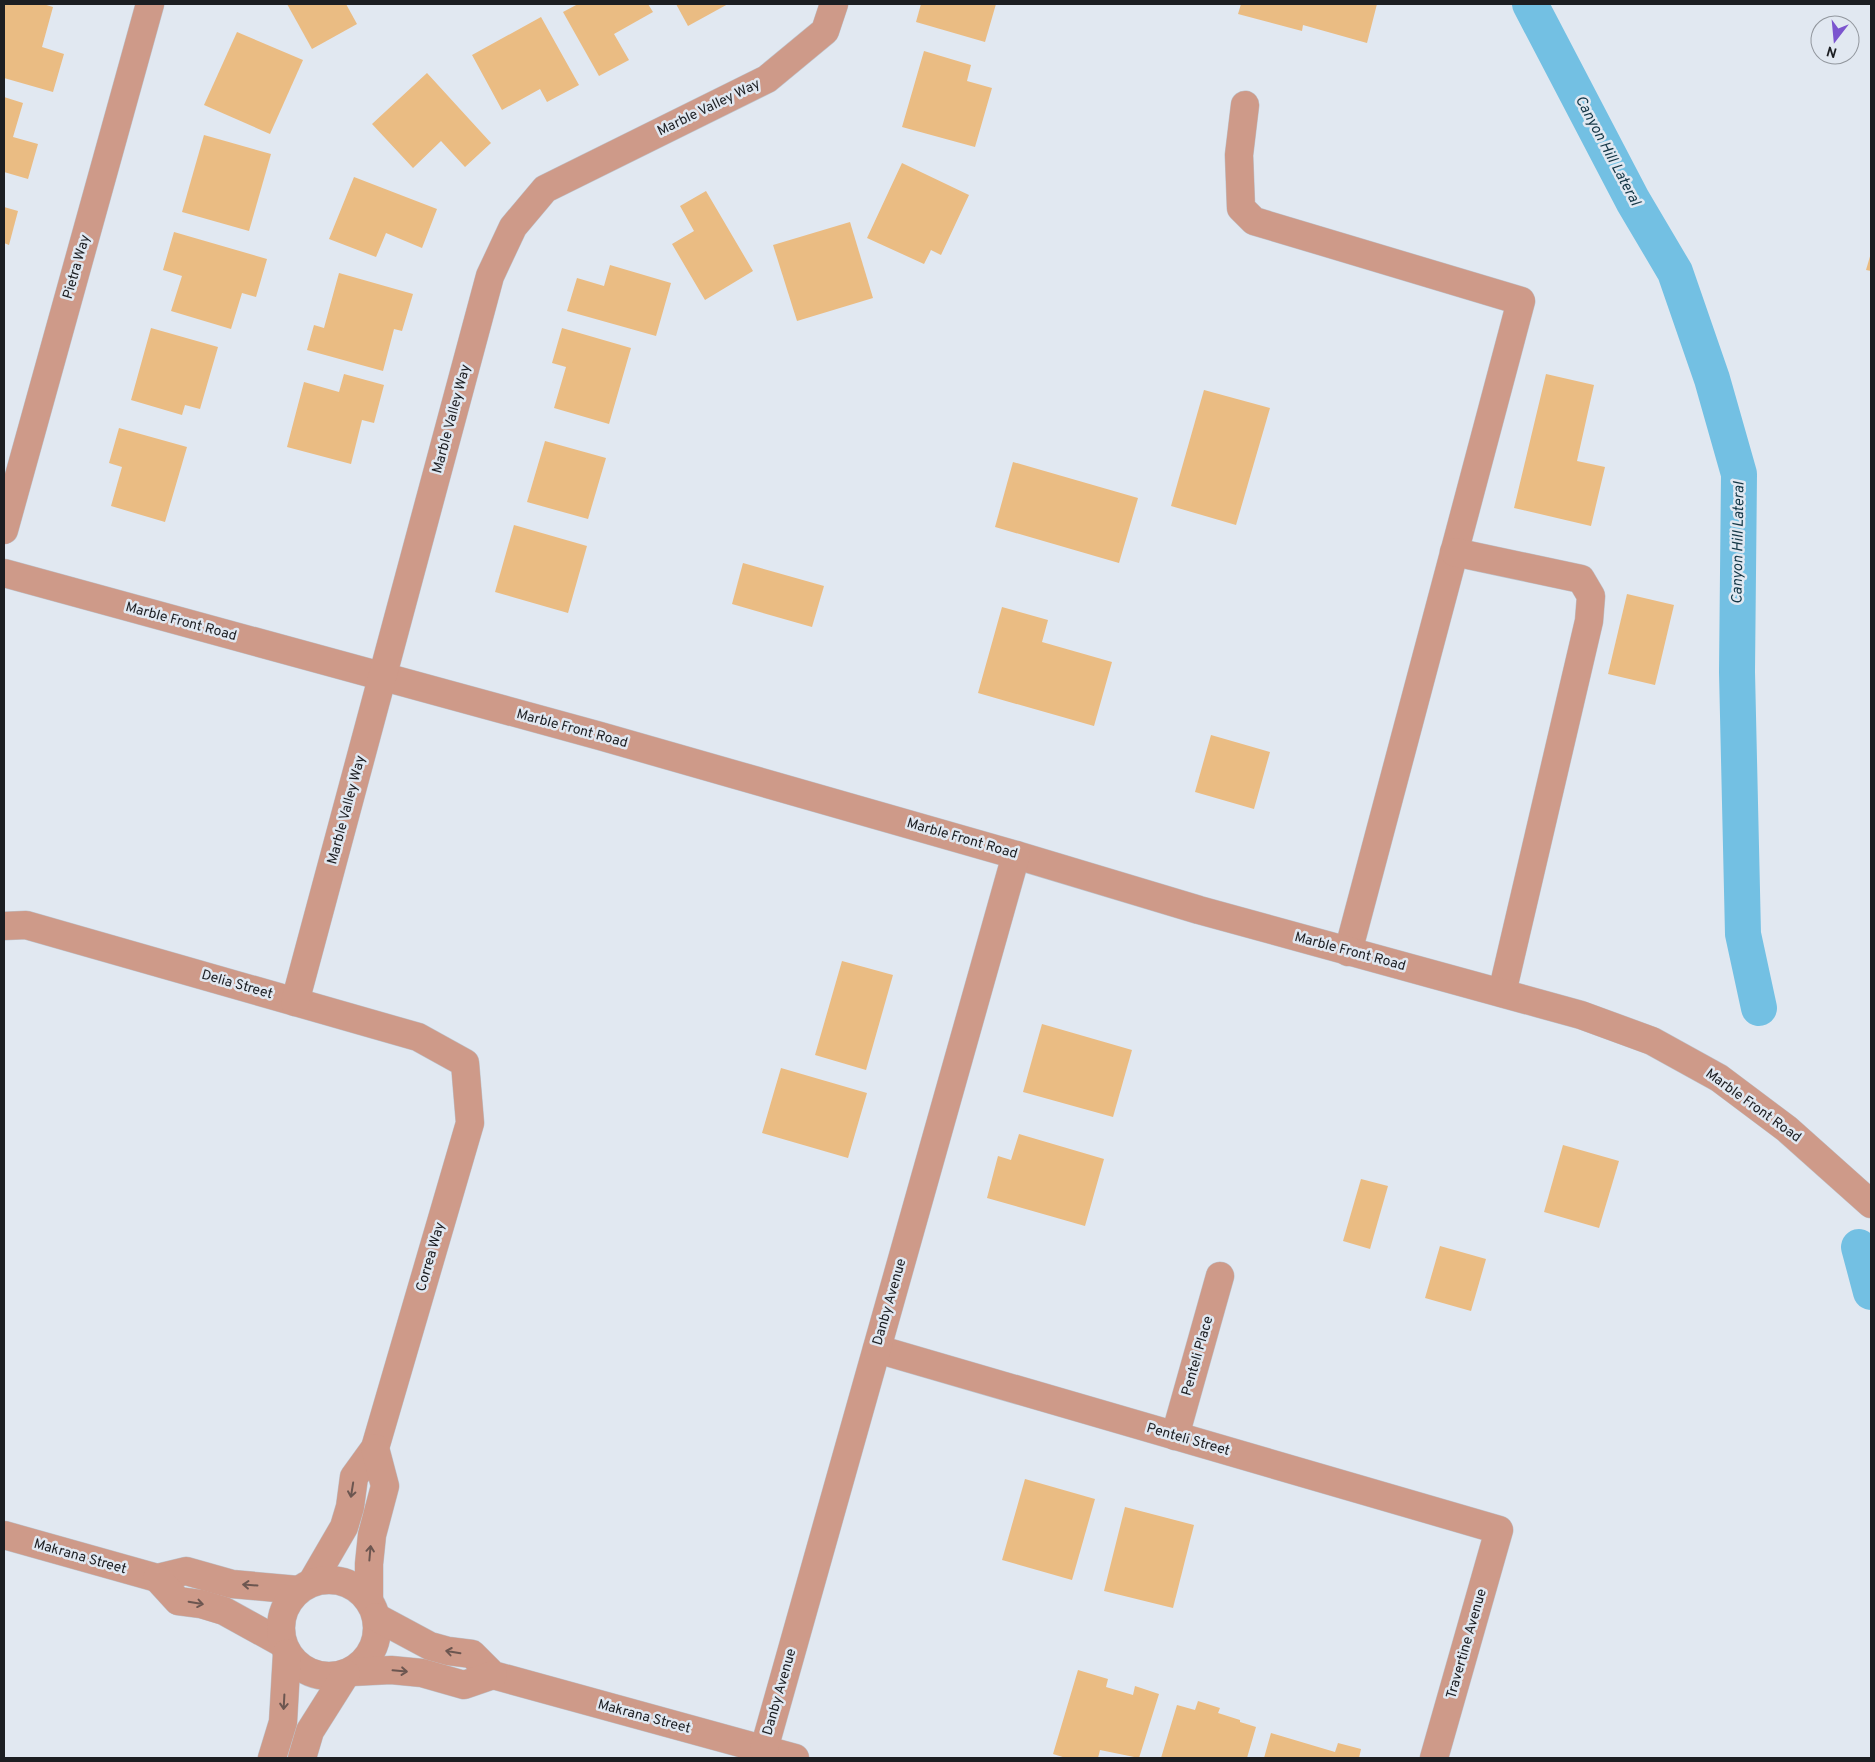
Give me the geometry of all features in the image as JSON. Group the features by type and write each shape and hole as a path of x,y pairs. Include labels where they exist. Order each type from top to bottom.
{"street":[{"name":"Pietra Way","path":"4,530 150,4"},
{"name":"Marble Valley Way","path":"295,1002 490,276 513,226 545,188 767,79 825,31 834,4"},
{"path":"1245,104 1239,155 1241,208 1254,221 1521,302 1348,952"},
{"path":"1454,552 1581,578 1591,596 1589,622 1502,993"},
{"name":"Marble Front Road","path":"4,573 600,736 1016,855 1199,910 1581,1015 1652,1041 1720,1078 1787,1129 1871,1204"},
{"name":"Danby Avenue","path":"764,1749 1016,855"},
{"name":"Delia Street","path":"4,926 26,925 418,1037 465,1063"},
{"name":"Correa Way","path":"305,1586 344,1527 350,1506 354,1478 375,1448 470,1123 465,1063"},
{"name":"Penteli Place","path":"1175,1436 1220,1276"},
{"name":"Penteli Street","path":"877,1349 1500,1530"},
{"path":"302,1758 310,1731 349,1673 364,1662 373,1648 377,1633 369,1564 372,1535 385,1486 375,1448"},
{"name":"Travertine Avenue","path":"1434,1758 1500,1530"},
{"name":"Makrana Street","path":"4,1535 157,1578 186,1571 232,1584 305,1586"},
{"path":"157,1578 178,1601 201,1604 224,1611 285,1648"},
{"path":"373,1609 359,1590 344,1582 329,1580 305,1586 288,1602 281,1616 280,1632 285,1648 292,1661 305,1671 320,1676 336,1677 349,1673 391,1670 422,1673 464,1685 493,1675"},
{"name":"Makrana Street","path":"373,1609 430,1646 448,1651 472,1654 493,1675 795,1758"},
{"path":"272,1758 282,1722 285,1648"}],"building":[{"path":"4,4 43,4 53,7 42,47 64,54 53,92 4,78"},
{"path":"287,4 346,4 357,24 312,49"},
{"path":"578,4 648,4 653,12 614,34 629,60 599,76 563,12"},
{"path":"676,4 728,4 688,26"},
{"path":"921,4 996,4 985,42 916,22"},
{"path":"1241,4 1377,4 1367,43 1303,25 1302,31 1238,14"},
{"path":"541,17 579,85 547,102 540,89 502,110 472,55"},
{"path":"237,32 303,60 270,134 204,105"},
{"path":"924,51 971,65 967,81 992,88 975,147 902,127"},
{"path":"427,73 491,143 465,167 441,141 413,168 372,124"},
{"path":"4,97 23,103 13,137 38,144 28,179 4,172"},
{"path":"204,135 271,154 249,231 182,212"},
{"path":"902,163 969,195 941,255 931,250 924,264 867,238"},
{"path":"354,177 437,209 422,248 386,233 376,257 329,239"},
{"path":"706,191 753,271 705,300 672,244 694,231 680,206"},
{"path":"4,207 18,211 9,245 4,243"},
{"path":"850,222 873,298 797,321 773,245"},
{"path":"174,232 267,259 256,297 242,293 231,329 171,311 182,276 163,270"},
{"path":"1871,253 1871,271 1866,270"},
{"path":"610,265 671,283 656,336 567,311 577,278 604,286"},
{"path":"339,273 413,294 402,331 394,329 383,371 307,350 314,325 324,328"},
{"path":"151,328 218,347 200,409 185,405 182,415 131,400"},
{"path":"562,328 631,348 609,424 554,408 566,367 552,363"},
{"path":"344,374 384,385 374,423 362,420 351,464 287,447 304,382 339,392"},
{"path":"1546,374 1594,385 1577,461 1605,467 1591,526 1514,508"},
{"path":"1204,390 1270,408 1236,525 1171,506"},
{"path":"119,428 187,447 165,522 111,506 122,467 109,463"},
{"path":"545,441 606,458 588,519 527,502"},
{"path":"1013,462 1138,498 1119,563 995,527"},
{"path":"514,525 587,546 568,613 495,592"},
{"path":"743,563 824,586 812,627 732,604"},
{"path":"1627,594 1674,605 1655,685 1608,674"},
{"path":"1002,607 1048,620 1042,642 1112,662 1094,726 978,693"},
{"path":"1211,735 1270,752 1254,809 1195,792"},
{"path":"842,961 893,975 866,1070 815,1055"},
{"path":"1042,1024 1132,1050 1113,1117 1023,1092"},
{"path":"781,1068 867,1093 848,1158 762,1133"},
{"path":"1019,1134 1104,1159 1085,1226 987,1198 998,1156 1011,1160"},
{"path":"1563,1145 1619,1161 1599,1228 1544,1212"},
{"path":"1361,1179 1388,1186 1370,1249 1343,1241"},
{"path":"1440,1246 1486,1259 1471,1311 1425,1298"},
{"path":"1025,1479 1095,1499 1072,1580 1002,1560"},
{"path":"1125,1507 1194,1525 1173,1608 1104,1591"},
{"path":"1078,1670 1108,1679 1106,1687 1133,1695 1135,1686 1159,1694 1139,1758 1100,1750 1098,1758 1066,1758 1053,1754"},
{"path":"1198,1701 1220,1708 1218,1713 1256,1727 1247,1758 1161,1758 1177,1705 1195,1710"},
{"path":"1271,1733 1335,1752 1338,1743 1361,1749 1359,1758 1264,1758"}],"waterway":[{"name":"Canyon Hill Lateral","path":"1530,4 1633,201 1675,272 1712,379 1739,474 1737,672 1743,934 1759,1008"},
{"name":"Canyon Hill Lateral","path":"1859,1247 1871,1292"}]}
